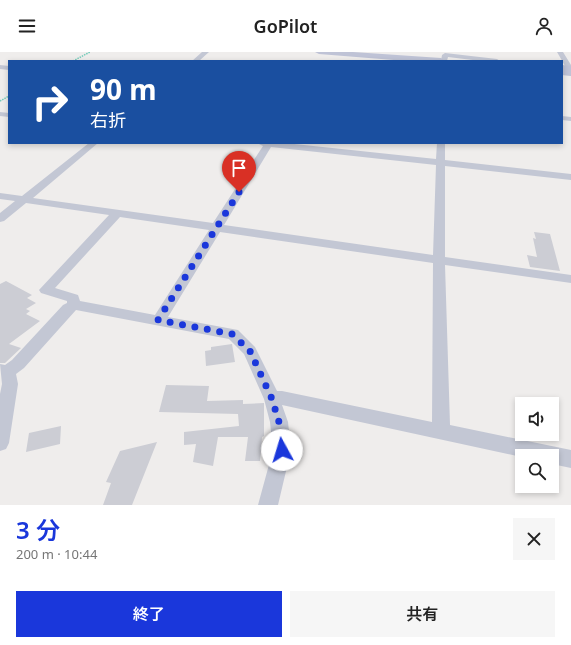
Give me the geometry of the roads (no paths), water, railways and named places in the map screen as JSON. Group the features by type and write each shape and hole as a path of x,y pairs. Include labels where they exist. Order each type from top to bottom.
{"main road":[{"path":"319,52 428,60"}],"street":[{"path":"196,60 206,52"},
{"path":"560,52 566,68"},
{"path":"442,60 445,55 488,60"},
{"path":"0,219 93,144"},
{"path":"158,320 216,228 265,144"},
{"path":"275,144 571,177"},
{"path":"441,144 439,260 441,431"},
{"path":"0,196 571,279"},
{"path":"74,304 73,298 46,290 117,213"},
{"path":"0,444 10,384 3,371 18,364 68,308 74,304 232,334 250,351 272,399 279,422 282,450 268,505"},
{"path":"272,399 282,398 571,459"}]}
